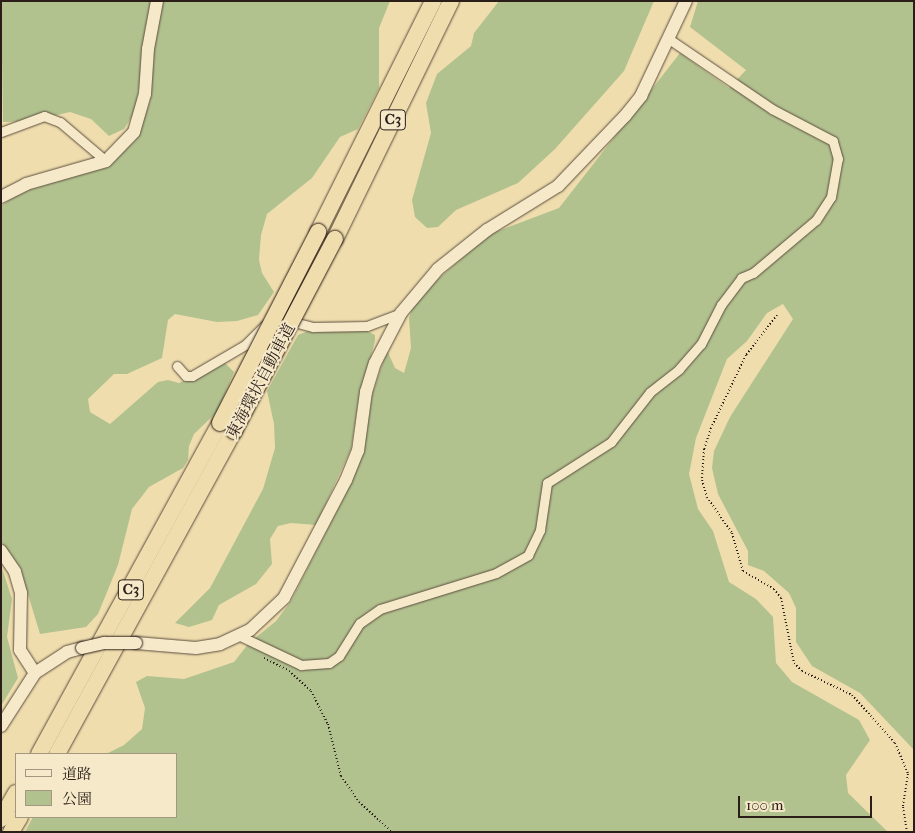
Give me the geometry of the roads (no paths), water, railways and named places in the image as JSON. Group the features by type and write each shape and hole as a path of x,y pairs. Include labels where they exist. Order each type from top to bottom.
{"highway":[{"name":"東海環状自動車道","path":"58,753 227,427 318,232 433,1"},
{"name":"東海環状自動車道","path":"40,753 335,239 451,1"},
{"path":"1,819 15,795"},
{"path":"11,832 19,818"}],"street":[{"path":"1,197 26,184 106,161 134,132 140,117 148,49 157,1"},
{"path":"1,726 35,673 67,652 82,648 136,643 196,648 220,644 240,636 269,615 284,598 346,480 358,451 366,392 375,363 401,313 432,276 462,248 558,186 641,96 686,1"},
{"path":"240,636 301,665 323,665 334,661 360,623 380,609 496,573 528,555 540,530 547,483 611,442 650,392 680,369 701,344 721,305 741,278 753,273 816,220 831,197 838,159 833,141 772,109 669,39"},
{"path":"1,132 44,116 60,122 106,161"},
{"path":"177,366 186,376 192,376 245,345 266,324 276,320 313,327 367,326 401,313"},
{"path":"1,551 15,572 20,588 20,650 35,673"}]}
